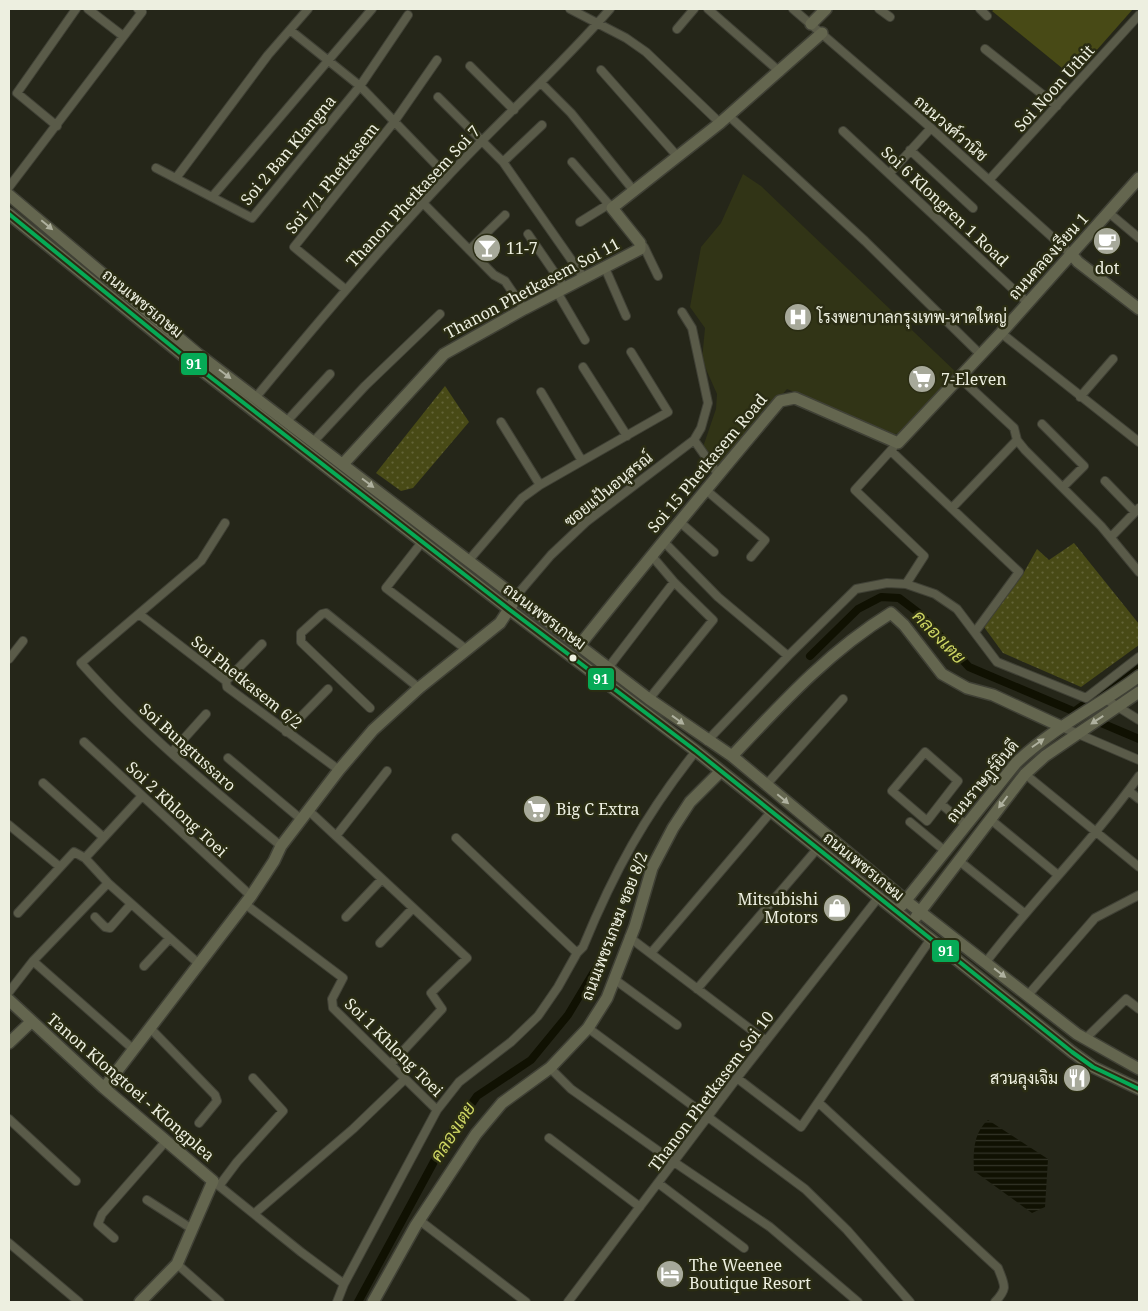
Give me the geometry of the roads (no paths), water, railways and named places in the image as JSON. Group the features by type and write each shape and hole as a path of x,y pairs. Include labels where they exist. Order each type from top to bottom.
{"street":[{"path":"57,126 17,93 76,9"},
{"path":"88,9 123,36"},
{"path":"9,188 142,12 138,9"},
{"path":"176,178 268,55 308,9"},
{"path":"212,197 372,9"},
{"path":"570,9 598,22 646,52 865,241 980,354"},
{"name":"Thanon Phetkasem Soi 7","path":"256,397 344,289 447,176 541,83 610,9"},
{"path":"677,28 694,9"},
{"path":"708,9 780,72"},
{"name":"ถนนวงศ์วานิช","path":"793,9 931,128 1071,254"},
{"path":"811,24 826,9"},
{"path":"879,9 890,17"},
{"path":"980,9 987,16"},
{"name":"Soi 2 Ban Klangna","path":"156,168 252,218 360,86 408,15"},
{"name":"Soi Noon Uthit","path":"989,180 1139,15"},
{"path":"290,30 360,86 447,176"},
{"path":"580,222 611,206 634,191 678,157 780,72 822,33"},
{"path":"985,49 1057,106"},
{"path":"394,122 437,60"},
{"path":"470,66 514,110"},
{"path":"601,70 678,157"},
{"path":"541,83 571,113 634,191"},
{"path":"438,97 484,140 503,162 584,278"},
{"name":"Soi 7/1 Phetkasem","path":"344,289 294,247 394,122"},
{"path":"503,162 542,125"},
{"path":"890,173 931,128"},
{"name":"Soi 6 Klongren 1 Road","path":"843,130 1028,303"},
{"path":"910,150 973,208"},
{"path":"572,162 611,206"},
{"name":"ถนนคลองเรียน 1","path":"894,447 1001,333 1139,178"},
{"name":"ถนนเพชรเกษม","path":"9,194 195,358 256,397 649,699 707,741 732,756 905,900 1085,1039 1139,1069"},
{"path":"423,203 494,274 505,281 524,309"},
{"name":"Thanon Phetkasem Soi 11","path":"343,464 444,354 524,309 644,247 611,206"},
{"path":"1108,212 1139,238"},
{"name":"ถนนเพชรเกษม","path":"9,214 195,358 422,542 696,751 896,913 1093,1067 1139,1089"},
{"path":"470,249 505,215"},
{"path":"528,234 561,290 585,340"},
{"path":"644,247 658,276"},
{"path":"1071,254 1078,262 1139,309"},
{"path":"605,268 626,316"},
{"path":"682,312 692,328 708,403 701,428 694,440 718,474"},
{"path":"313,442 365,386 440,314"},
{"path":"1001,333 1139,442"},
{"path":"468,560 522,498 540,485 668,412 631,352"},
{"path":"1080,396 1113,359"},
{"path":"583,367 627,436"},
{"path":"287,422 330,374"},
{"path":"959,377 1014,428 1016,440 1111,537 1139,572"},
{"path":"541,392 582,461"},
{"name":"Soi 15 Phetkasem Road","path":"579,646 651,555 681,523 718,474 780,401 795,398 894,447"},
{"path":"501,422 540,485"},
{"path":"1042,424 1084,466 1063,487"},
{"name":"ซอยแป้นอนุสรณ์","path":"516,596 551,555 586,522 694,440"},
{"path":"952,508 1016,440"},
{"path":"906,584 924,556 855,490 894,447 952,508 1019,572 975,632"},
{"path":"1105,481 1137,510 1111,537"},
{"path":"706,490 765,540 751,557"},
{"path":"139,614 201,561 225,523"},
{"path":"681,523 714,552"},
{"path":"663,541 718,597 788,656"},
{"path":"422,542 386,588 467,650"},
{"path":"649,699 713,620 674,582 651,555"},
{"path":"608,668 674,582"},
{"path":"707,741 788,656 856,589 887,583 906,584 935,594 958,608 997,662 1086,698 1139,657"},
{"path":"104,1088 248,900 274,862 281,846 339,770 373,730 419,688 500,623 510,610 516,596"},
{"path":"370,708 300,642 301,633 322,614 326,613 419,688"},
{"path":"732,756 778,707 833,655 860,632 891,613 904,625 942,674 967,688 993,695 1139,760"},
{"name":"Soi Bungtussaro","path":"139,614 81,663 102,688 214,791 281,846"},
{"name":"Soi Phetkasem 6/2","path":"139,614 226,681 227,687 339,770"},
{"path":"9,659 23,641"},
{"path":"226,681 262,644"},
{"name":"ถนนราษฎร์ยินดี","path":"896,913 1016,763 1033,746 1107,700 1139,676"},
{"path":"286,732 328,689"},
{"name":"ถนนราษฎร์ยินดี","path":"912,924 958,860 1025,774 1077,734 1139,692"},
{"path":"766,785 843,699"},
{"path":"1107,700 1139,720"},
{"path":"172,752 206,714"},
{"name":"Soi 2 Khlong Toei","path":"84,742 248,900"},
{"path":"337,1302 344,1284 437,1110 459,1082 511,1042 538,1016 558,987 577,953 583,947 604,897 634,837 672,781 696,751"},
{"path":"925,752 958,781 941,804 928,821 892,791 925,752"},
{"path":"228,758 336,836 467,958 431,994 442,1009 391,1064"},
{"path":"336,836 387,770"},
{"name":"ถนนเพชรเกษม ซอย 8/2","path":"373,1302 419,1220 476,1134 502,1103 550,1068 588,1028 607,998 629,937 635,926 652,868 672,828 690,802 721,771"},
{"path":"1025,774 1139,867"},
{"path":"986,962 1024,914 1129,791 1139,776"},
{"path":"43,783 103,837"},
{"path":"1129,791 1139,799"},
{"path":"85,858 142,796"},
{"path":"941,804 966,824"},
{"path":"651,953 771,812"},
{"path":"990,819 1058,875"},
{"path":"910,822 944,851"},
{"path":"9,825 60,868"},
{"path":"456,838 577,953"},
{"path":"697,989 817,849"},
{"path":"18,913 74,852 85,858 131,904 199,964"},
{"path":"958,860 1024,914"},
{"path":"346,917 382,879"},
{"path":"9,992 33,961 108,882"},
{"path":"1028,995 1095,918 1139,894"},
{"name":"Thanon Phetkasem Soi 10","path":"568,1302 736,1078 878,898"},
{"name":"Soi 1 Khlong Toei","path":"248,900 342,978 332,999 333,1008 437,1110"},
{"path":"95,917 105,927 110,928 131,904"},
{"path":"380,943 413,908"},
{"path":"629,937 766,1041"},
{"path":"144,966 169,939"},
{"path":"736,1078 801,1127 930,940"},
{"path":"33,961 133,1050"},
{"path":"614,979 677,1025"},
{"path":"1085,1039 1126,998 1139,1009"},
{"name":"Tanon Klongtoei - Klongplea","path":"9,1000 104,1088 216,1184 192,1229 177,1264 140,1302"},
{"path":"9,1042 31,1022"},
{"path":"150,1028 215,1095 217,1101 199,1123"},
{"path":"588,1028 805,1189 847,1230 910,1302"},
{"path":"550,1068 571,1090 770,1226 858,1302"},
{"path":"253,1078 283,1111 216,1184 344,1284"},
{"path":"255,1213 353,1129 405,1079"},
{"path":"819,1103 998,1268 1005,1285 1004,1292 995,1302"},
{"path":"9,1119 76,1181"},
{"path":"549,1138 640,1207"},
{"path":"114,1238 98,1224 102,1214 166,1140"},
{"path":"658,1183 744,1248"},
{"path":"147,1200 192,1229"},
{"path":"419,1220 526,1302"},
{"path":"9,1242 79,1302"},
{"path":"177,1264 220,1302"}],"waterway":[{"name":"คลองเตย","path":"810,656 858,609 881,597 899,598 920,614 969,667 1139,739"},
{"path":"1075,711 1139,665"},
{"name":"คลองเตย","path":"358,1302 443,1145 477,1096 531,1060 568,1015 598,965"}],"place":[{"name":"dot","path":"1107,241"},
{"name":"11-7","path":"487,248"},
{"name":"โรงพยาบาลกรุงเทพ-หาดใหญ่","path":"798,317"},
{"name":"7-Eleven","path":"922,379"},
{"name":"Big C Extra","path":"537,809"},
{"name":"Mitsubishi Motors","path":"837,908"},
{"name":"สวนลุงเจิม","path":"1077,1078"},
{"name":"The Weenee Boutique Resort","path":"670,1274"}]}
